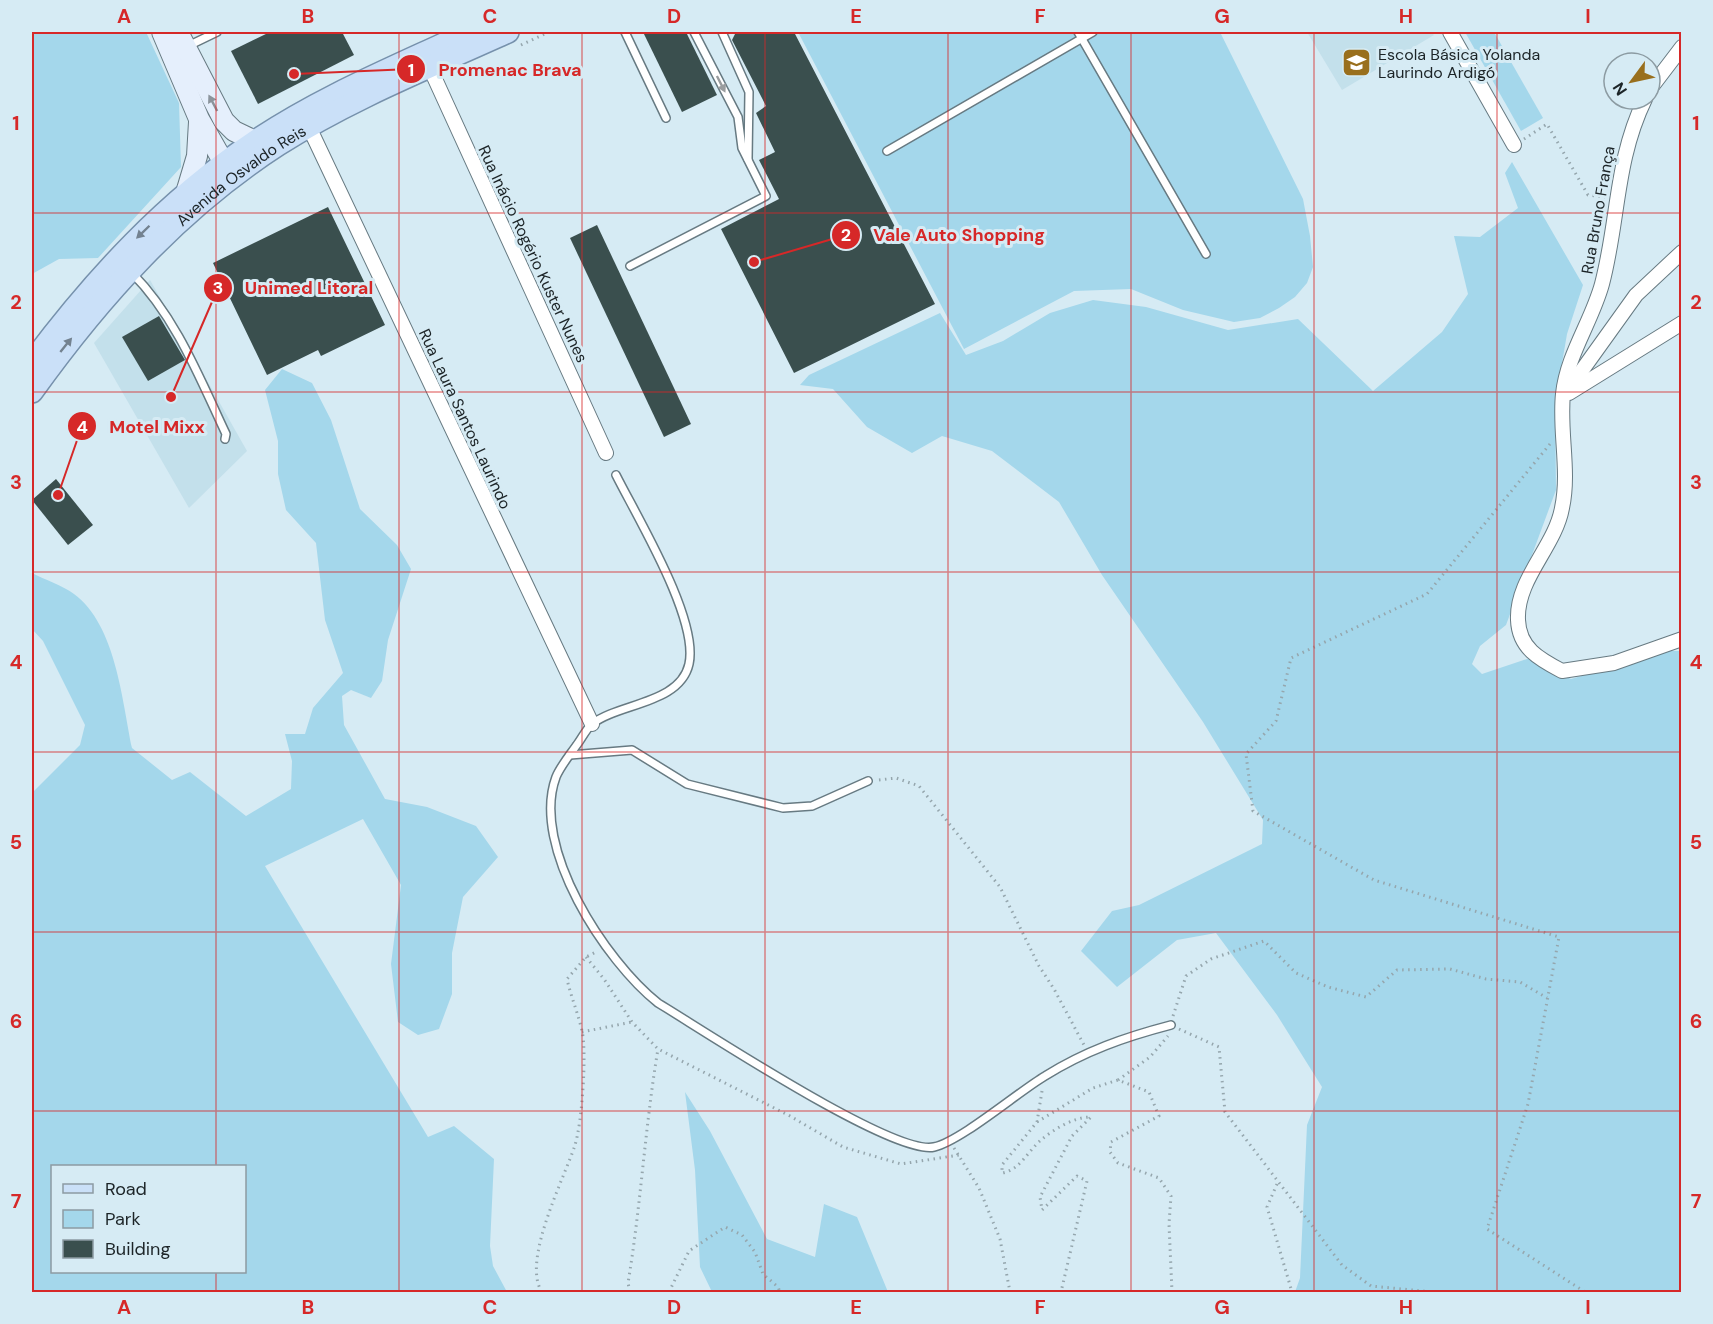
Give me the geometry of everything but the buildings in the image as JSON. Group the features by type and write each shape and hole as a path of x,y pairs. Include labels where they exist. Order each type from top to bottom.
{"main road":[{"path":"162,32 199,119 233,167"},
{"name":"Avenida Osvaldo Reis","path":"32,392 68,342 130,270 233,167 255,141 315,106 469,32"},
{"path":"182,39 224,120 234,131 255,141"},
{"name":"Avenida Osvaldo Reis","path":"32,362 105,272 137,238 186,193 309,127 430,68 510,40"},
{"path":"186,193 197,156 199,119"}],"street":[{"path":"1450,32 1514,145"},
{"path":"1662,73 1682,47"},
{"name":"Rua Inácio Rogério Kuster Nunes","path":"430,68 606,453"},
{"name":"Rua Bruno França","path":"1640,111 1627,142 1601,286 1567,372 1562,398 1563,507 1551,537 1523,591 1518,608 1520,636 1527,649 1562,671 1614,663 1682,639"},
{"name":"Rua Laura Santos Laurindo","path":"309,127 592,724"},
{"path":"1562,398 1624,309 1656,273 1682,252"},
{"path":"1562,398 1682,323"}],"lane":[{"path":"182,39 217,32"},
{"path":"625,32 666,118"},
{"path":"630,266 766,196 742,148 738,117 694,32"},
{"path":"722,32 749,92 748,162"},
{"path":"887,151 1079,35 1093,32"},
{"path":"1079,35 1206,254"},
{"path":"738,126 749,122"},
{"path":"130,270 156,302 192,362 226,434 225,439"},
{"path":"616,475 665,573 687,625 690,646 689,664 683,678 670,690 592,724 556,777 552,801 554,829 572,890 605,947 637,986 658,1003 827,1106 871,1129 920,1146 936,1146 950,1141 1044,1077 1088,1052 1120,1039 1171,1025"},
{"path":"570,755 632,750 687,784 783,808 812,806 868,781"}],"path":[{"path":"510,40 549,32"},
{"path":"1514,145 1547,124 1588,195 1616,198"},
{"path":"1562,429 1427,594 1291,658 1276,721 1246,754 1253,811 1374,880 1558,937 1528,1104 1487,1228 1585,1293"},
{"path":"868,781 896,777 919,786 1000,887 1039,966 1088,1052"},
{"path":"1061,1293 1087,1181 1077,1176 1042,1210 1040,1197 1072,1136 1091,1117 1078,1117 1041,1140 1013,1171 1002,1173 1002,1165 1037,1122 1093,1088 1118,1080 1150,1057 1167,1038 1186,976 1211,959 1264,940 1296,973 1328,987 1366,997 1397,970 1450,969 1486,979 1520,982 1547,998"},
{"path":"542,1293 538,1287 538,1253 549,1208 576,1143 583,1061 582,1032 572,1005 567,979 586,957 605,947"},
{"path":"586,957 604,979 632,1022 658,1048 790,1116 843,1147 901,1164 959,1155"},
{"path":"582,1032 632,1022"},
{"path":"1171,1025 1218,1047 1225,1112 1277,1184 1342,1264 1371,1286 1433,1293"},
{"path":"630,1293 628,1283 638,1220 651,1092 658,1048"},
{"path":"1037,1122 1044,1077"},
{"path":"1118,1080 1149,1092 1159,1116 1111,1142 1110,1152 1118,1163 1159,1178 1171,1196 1169,1224 1172,1293"},
{"path":"950,1141 979,1188 1000,1239 1010,1293"},
{"path":"1277,1184 1267,1207 1292,1293"},
{"path":"669,1293 689,1251 725,1227 742,1236 755,1252 763,1274 778,1287 780,1293"}],"shaded area":[{"name":"Escola Básica Yolanda Laurindo Ardigó","path":"1307,32 1431,32 1434,35 1342,90"},
{"path":"150,280 247,451 189,508 94,343"}],"green space":[{"path":"32,32 146,32 179,103 181,167 98,258 59,259 32,274"},
{"path":"798,32 1220,32 1303,199 1313,267 1307,283 1295,297 1279,308 1260,318 1234,322 1183,310 1131,289 1074,291 964,349"},
{"path":"1465,32 1494,32 1543,118 1521,131"},
{"path":"1512,162 1583,285 1567,334 1555,404 1556,490 1506,625 1480,646 1472,664 1482,674 1530,658 1571,679 1667,651 1681,651 1681,1292 1295,1292 1300,1278 1307,1125 1322,1087 1277,1015 1216,933 1177,940 1117,987 1081,951 1112,911 1139,905 1262,844 1263,820 1203,722 1102,575 1059,502 992,451 942,436 912,453 867,427 833,389 800,385 809,375 940,313 966,355 1003,341 1050,313 1093,300 1146,307 1228,330 1298,319 1373,391 1442,332 1468,294 1454,236 1480,237 1518,208 1505,173"},
{"path":"282,369 312,383 331,420 360,509 397,545 411,569 388,640 382,681 371,698 351,690 342,696 344,725 385,799 427,807 476,826 498,857 463,897 452,953 452,994 439,1029 418,1035 398,1022 391,964 401,885 363,819 265,866 428,1137 454,1126 494,1159 490,1246 493,1266 507,1292 32,1292 32,793 80,745 85,725 43,641 32,629 32,573 74,594 99,624 115,665 132,748 172,780 190,772 246,816 291,789 292,761 285,734 305,734 313,708 343,673 325,620 316,543 286,510 278,474 278,441 265,390"},
{"path":"685,1092 710,1131 767,1239 815,1257 824,1204 857,1217 888,1292 712,1292 700,1267 695,1170"}],"place":[{"name":"Escola Básica Yolanda Laurindo Ardigó","path":"1357,63"},
{"name":"Promenac Brava","path":"294,74"},
{"name":"Vale Auto Shopping","path":"754,262"},
{"name":"Unimed Litoral","path":"171,397"},
{"name":"Motel Mixx","path":"58,495"}]}
